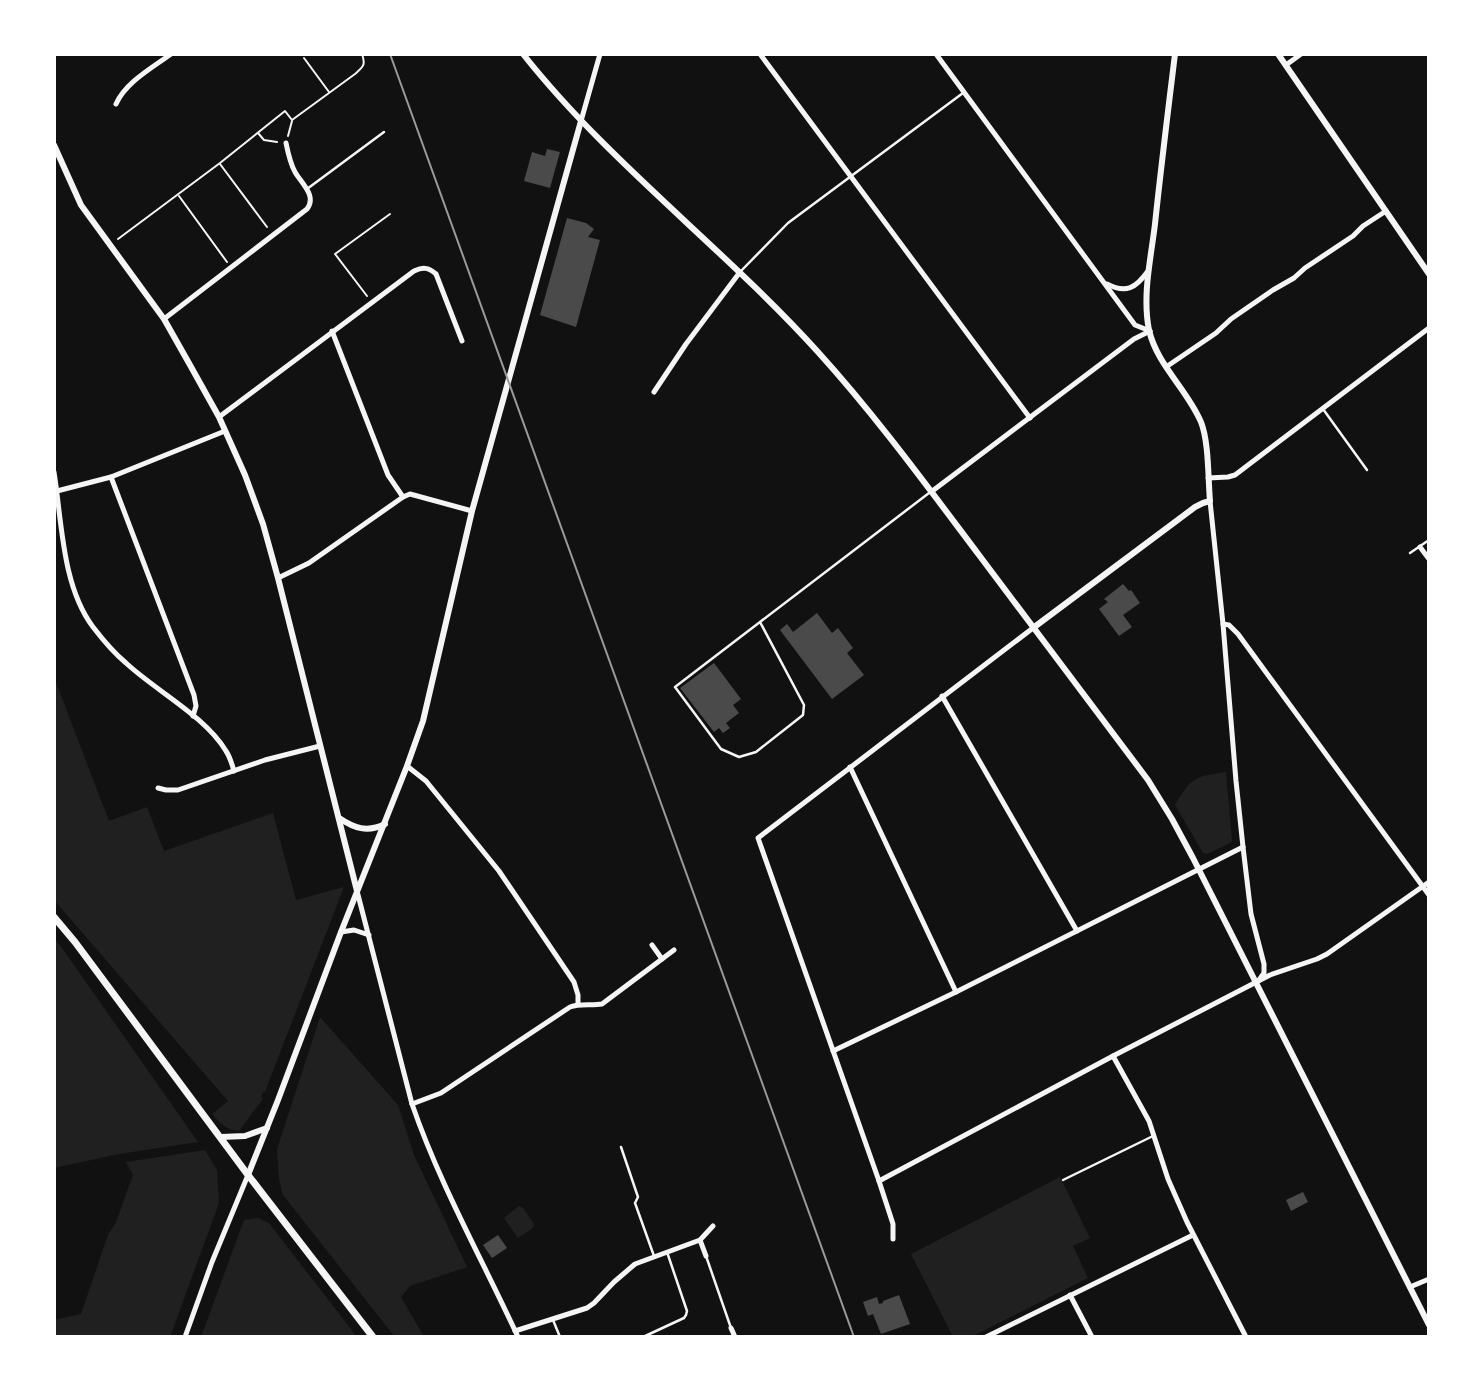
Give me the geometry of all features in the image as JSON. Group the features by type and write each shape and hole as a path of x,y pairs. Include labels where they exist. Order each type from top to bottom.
{"main road":[{"path":"54,917 373,1337"}],"street":[{"path":"116,104 127,87 171,54"},
{"path":"523,54 581,121 776,307 828,363 891,439 1147,780 1172,819 1257,983 1429,1325"},
{"path":"185,1337 407,766 425,710 472,511 600,54"},
{"path":"760,54 1030,418"},
{"path":"936,54 1135,325 1150,331"},
{"path":"1175,54 1149,270 1147,297 1150,331 1166,368 1191,403 1201,423 1243,847 1251,914 1264,964 1264,974 1257,983"},
{"path":"1278,54 1429,274"},
{"path":"1286,65 1301,54"},
{"path":"164,319 311,204 307,189 289,157 286,143"},
{"path":"54,145 81,205 164,319 219,417 245,475 278,578 412,1104 425,1140 516,1334 587,1308 635,1264 700,1240 713,1226"},
{"path":"1166,368 1216,333 1231,319 1294,278 1386,211"},
{"path":"219,417 332,331 414,271 422,268 430,269 436,274 462,341"},
{"path":"1104,283 1117,289 1130,288 1141,281 1149,270"},
{"path":"654,392 740,272"},
{"path":"1208,478 1235,475 1429,328"},
{"path":"332,331 388,475 403,497"},
{"path":"931,492 1134,339 1150,331"},
{"path":"57,491 111,477 225,431"},
{"path":"54,472 72,583 85,615 125,663 193,716 220,741 234,771"},
{"path":"111,477 194,695 197,706 193,716"},
{"path":"278,578 309,564 410,494 472,511"},
{"path":"893,1239 893,1224 879,1181 758,838 1033,628 1195,508 1210,502"},
{"path":"1420,547 1429,559"},
{"path":"1223,624 1229,625 1238,634 1429,895"},
{"path":"942,696 1077,930"},
{"path":"158,788 178,790 265,760 320,746"},
{"path":"407,766 426,781 499,871 574,982 578,1004"},
{"path":"850,766 956,992"},
{"path":"339,818 358,828 372,829 384,824"},
{"path":"833,1052 1243,847"},
{"path":"879,1181 1113,1055 1270,975 1327,954 1429,882"},
{"path":"341,932 354,930 369,935"},
{"path":"652,945 662,958"},
{"path":"412,1104 441,1093 570,1007 578,1004 602,1004 674,950"},
{"path":"1113,1055 1146,1115 1168,1179 1193,1235 1246,1337"},
{"path":"221,1137 245,1136 267,1128"},
{"path":"986,1337 1193,1235"},
{"path":"700,1240 706,1256"},
{"path":"1410,1287 1429,1279"},
{"path":"1070,1295 1092,1337"},
{"path":"731,1328 735,1337"}],"lane":[{"path":"740,272 788,223 963,93"},
{"path":"307,189 384,132"},
{"path":"1323,409 1367,470"},
{"path":"760,622 804,705 803,715 756,752 739,757 721,749 675,687 760,622 931,492"},
{"path":"1410,553 1429,540"},
{"path":"1063,1180 1153,1136"},
{"path":"621,1147 638,1197 635,1202 654,1256"},
{"path":"643,1337 686,1315 687,1311 667,1252"},
{"path":"706,1256 731,1328"},
{"path":"553,1320 559,1337"}],"path":[{"path":"258,133 264,140 286,143 292,120 363,67 365,63 362,54"},
{"path":"304,58 330,93"},
{"path":"111,245 285,111 292,120"},
{"path":"220,163 273,235"},
{"path":"178,195 231,267"},
{"path":"372,302 335,254 390,214"}],"shaded area":[{"path":"54,677 109,821 147,807 164,851 273,813 296,900 344,887 261,1097 263,1098 239,1131 227,1128 212,1114 228,1101 54,900"},
{"path":"1226,772 1232,841 1207,854 1203,853 1175,805 1194,780"},
{"path":"54,938 198,1142 119,1154 54,1168"},
{"path":"320,1017 398,1105 414,1155 467,1267 410,1286 401,1297 424,1337 395,1337 283,1195 277,1149"},
{"path":"205,1150 217,1170 219,1203 170,1337 54,1337 54,1320 81,1314 108,1235 116,1222 133,1175 126,1162"},
{"path":"1060,1177 1090,1238 1073,1246 1088,1278 971,1337 953,1337 911,1254"},
{"path":"519,1206 534,1224 533,1228 518,1238 504,1218"},
{"path":"258,1218 269,1223 357,1337 201,1337 244,1220"}],"building":[{"path":"547,149 560,152 550,188 524,181 532,152 545,156"},
{"path":"567,218 586,223 594,229 588,237 600,240 576,327 540,315"},
{"path":"1123,584 1140,603 1123,615 1132,627 1119,636 1099,609 1108,602 1104,599"},
{"path":"817,613 832,633 838,628 853,648 847,653 864,675 832,699 780,630 787,624 793,632"},
{"path":"714,663 741,699 733,705 739,713 726,723 730,728 723,733 719,728 714,732 680,688"},
{"path":"1303,1192 1308,1202 1291,1211 1286,1200"},
{"path":"498,1235 507,1248 492,1258 483,1245"},
{"path":"899,1295 910,1324 881,1334 873,1314 868,1316 863,1302 877,1297 879,1304"}],"tram line":[{"path":"390,54 854,1337"}]}
